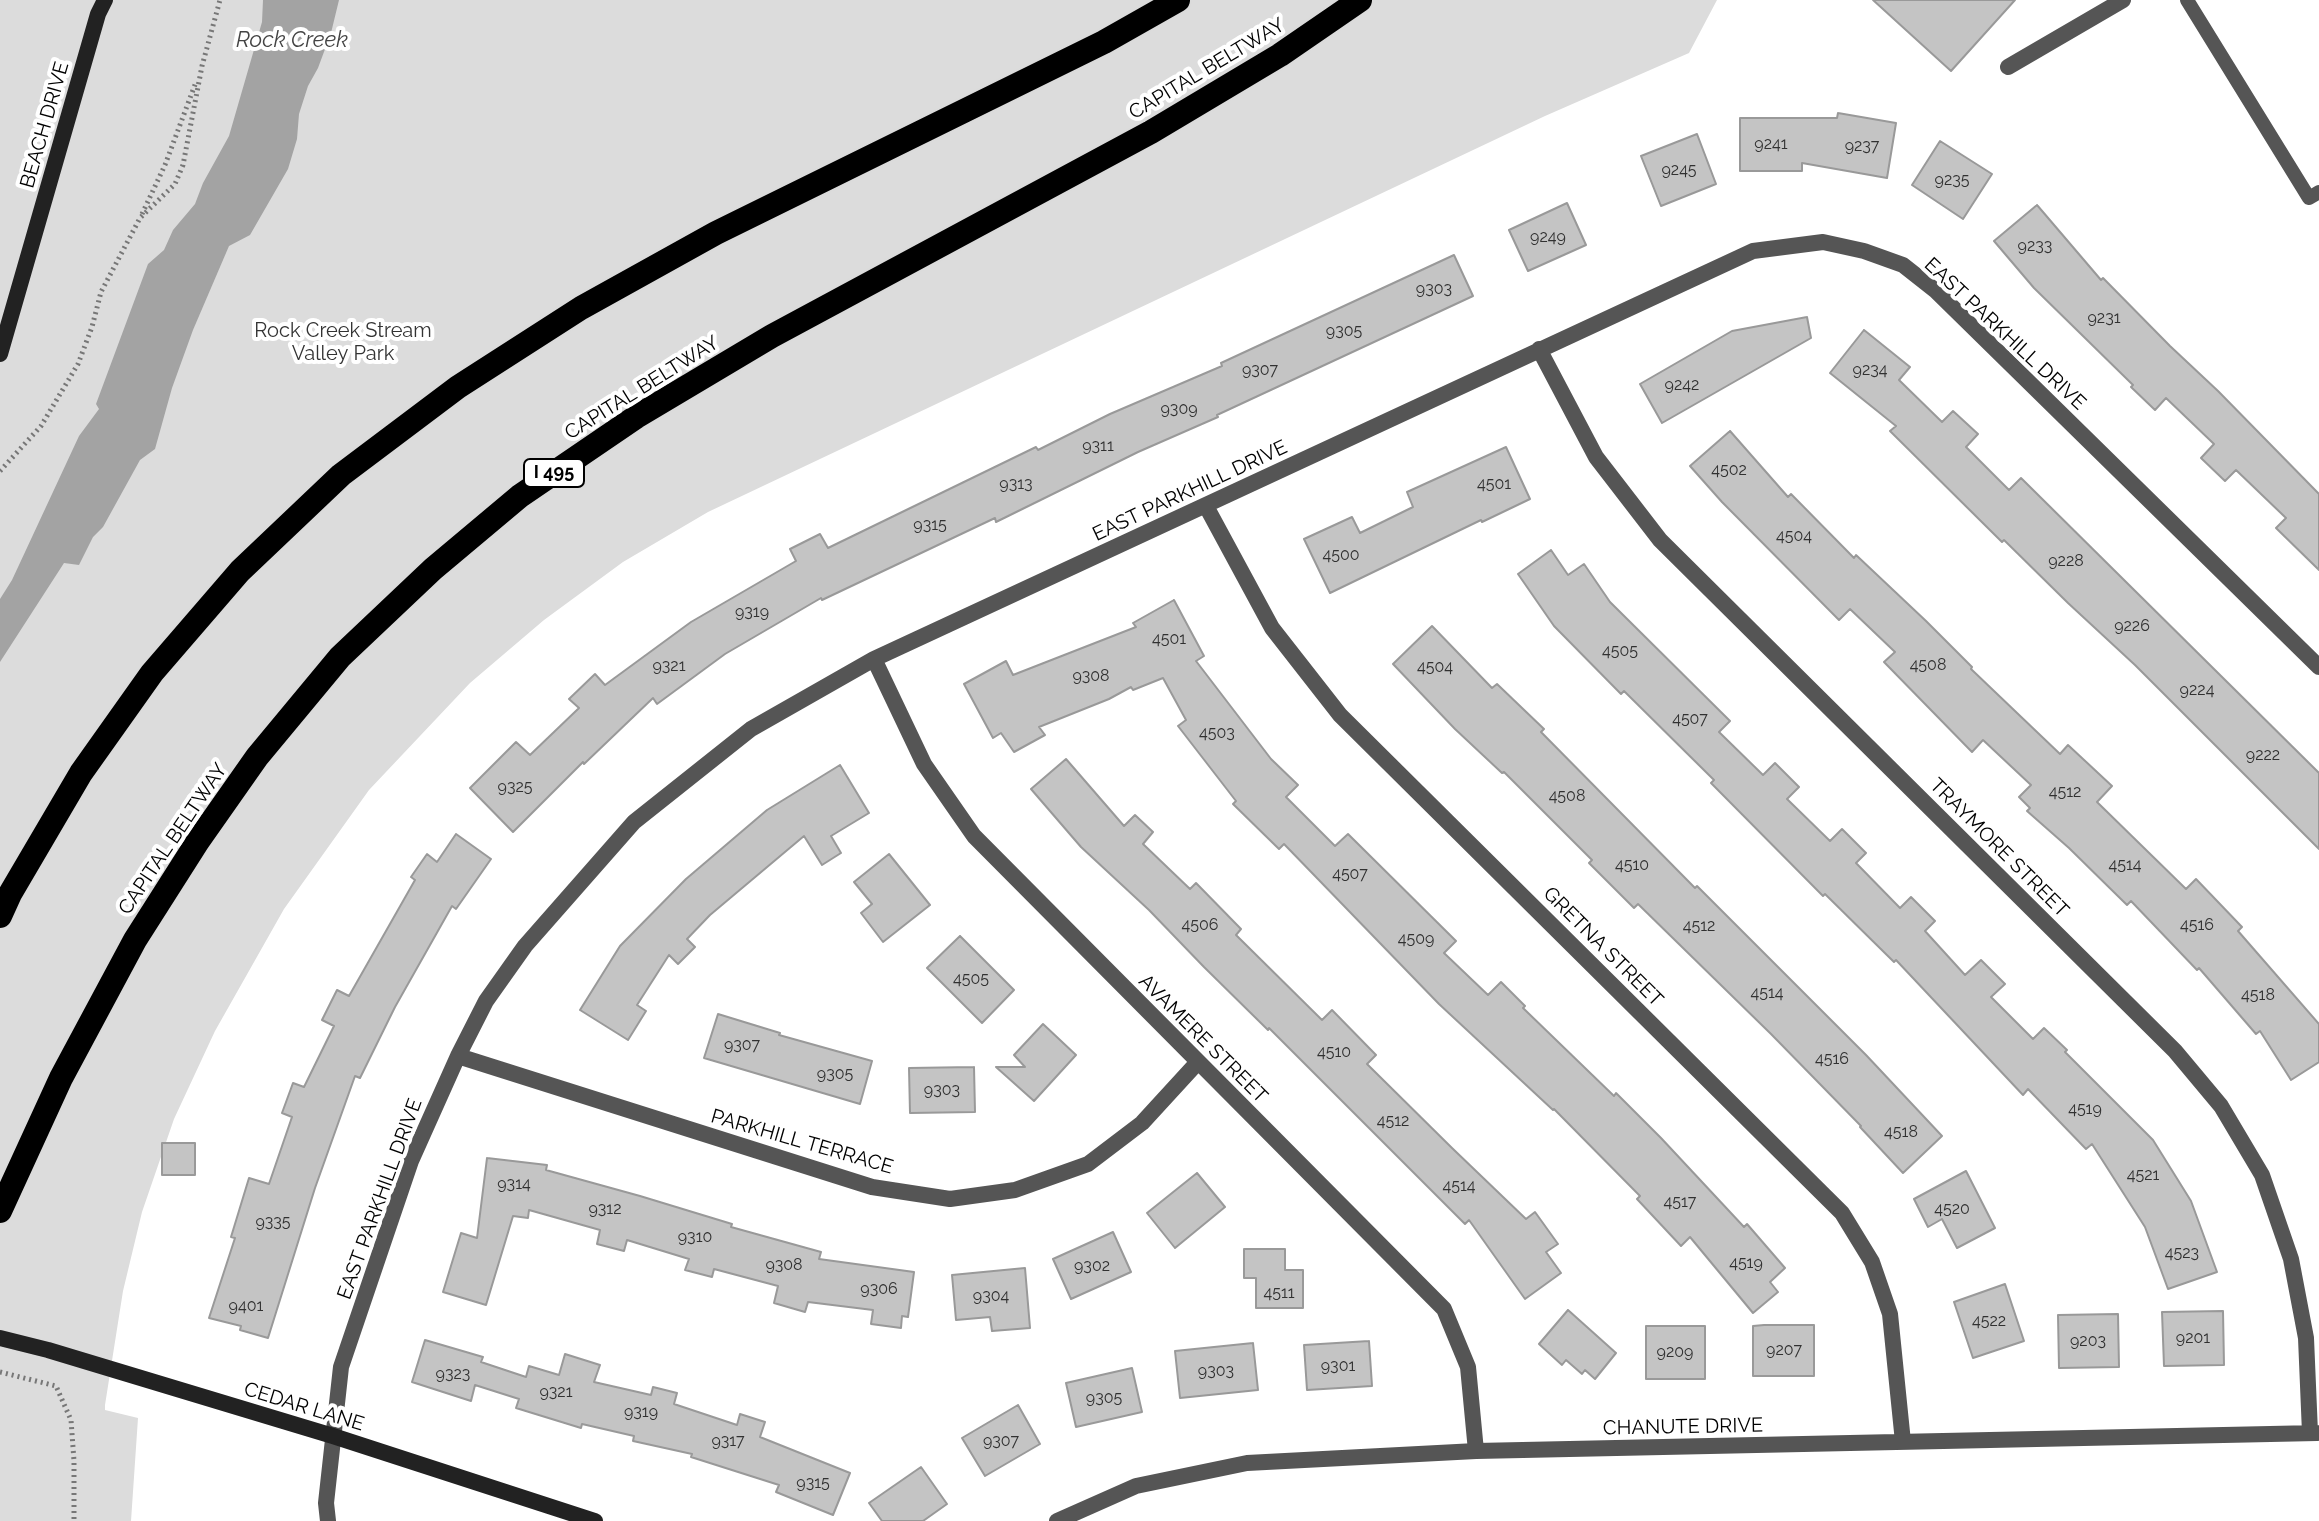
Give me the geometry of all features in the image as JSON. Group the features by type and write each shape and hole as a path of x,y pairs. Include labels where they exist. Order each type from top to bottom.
{"highway":[{"path":"0,916 81,773 152,673 240,571 341,475 458,387 581,308 716,233 1104,42 1178,0"},
{"name":"CAPITAL BELTWAY","path":"0,1211 61,1078 135,940 198,841 257,757 340,657 433,569 520,496 636,417 772,336 1151,132 1280,55 1360,0"}],"street":[{"name":"BEACH DRIVE","path":"0,354 98,14 105,0"},
{"path":"2008,67 2123,0"},
{"name":"EAST PARKHILL DRIVE","path":"328,1521 326,1503 341,1367 411,1161 486,1001 525,946 634,822 751,729 874,659 1753,251 1823,242 1864,251 1903,265 1936,291 2319,667"},
{"name":"TRAYMORE STREET","path":"1539,349 1596,457 1660,540 2175,1051 2221,1106 2262,1175 2291,1259 2306,1338 2314,1433"},
{"name":"GRETNA STREET","path":"1206,506 1272,628 1340,715 1842,1213 1872,1262 1890,1314 1903,1442"},
{"name":"AVAMERE STREET","path":"874,659 924,764 974,836 1444,1309 1468,1367 1476,1451"},
{"name":"PARKHILL TERRACE","path":"458,1056 872,1187 950,1199 1015,1190 1088,1164 1142,1123 1197,1063"},
{"name":"CEDAR LANE","path":"0,1338 333,1436 595,1521"},
{"name":"CHANUTE DRIVE","path":"1057,1521 1136,1486 1247,1463 1476,1451 2314,1433"}],"lane":[{"path":"2187,0 2309,198 2319,192"}],"path":[{"path":"140,218 175,184 183,165 202,66 220,0"},
{"path":"0,471 41,426 78,364 101,292 165,165 202,66"},
{"path":"0,1372 56,1386 71,1420 74,1521"}],"green space":[{"name":"Rock Creek Stream Valley Park","path":"0,0 1717,0 1689,53 1545,116 708,512 623,562 544,620 470,683 369,790 284,909 215,1031 174,1119 142,1212 123,1291 105,1405 105,1410 138,1418 131,1521 0,1521"}],"water":[{"name":"Rock Creek","path":"263,0 339,0 331,33 299,114 297,139 288,169 250,235 229,246 193,330 155,449 140,460 79,565 64,563 0,662 0,599 12,580 79,436 99,409 96,404 148,264 164,250 173,230 195,204 229,136 262,22"}],"building":[{"path":"1873,0 2015,0 1951,71"},
{"path":"1838,113 1896,123 1887,178 1802,163 1802,171 1740,171 1740,118 1837,118"},
{"path":"1697,134 1716,184 1661,206 1641,156"},
{"path":"1940,141 1992,174 1963,219 1912,185"},
{"path":"1567,203 1586,245 1528,271 1509,230"},
{"path":"2037,205 2101,280 2103,278 2319,494 2319,570 2276,528 2286,518 2236,470 2225,481 2201,458 2214,444 2166,398 2155,410 2034,288 1994,241"},
{"path":"1454,255 1473,296 1138,452 996,522 995,518 821,598 725,654 657,704 653,698 513,832 470,788 516,742 530,755 579,708 569,699 595,674 605,685 691,622 796,561 790,549 820,534 828,548 1036,447 1038,450 1110,414 1222,366 1221,363"},
{"path":"1807,317 1811,338 1662,423 1640,384 1732,331"},
{"path":"1864,330 1910,367 1899,380 1942,422 1953,411 1978,434 1966,447 2009,490 2021,478 2319,773 2319,849 2135,665 2004,540 2002,542 1890,431 1896,426 1830,373"},
{"path":"1730,431 1788,497 1791,494 1854,558 1856,555 1926,621 2060,754 2068,745 2112,786 2097,802 2186,889 2196,879 2242,927 2238,931 2319,1024 2319,1062 2291,1080 2260,1031 2256,1034 2199,968 2197,970 2131,901 2127,905 2027,811 2030,808 2019,797 2031,785 1983,740 1972,752 1884,662 1895,652 1850,609 1839,620 1722,502 1690,466"},
{"path":"1506,447 1530,499 1330,593 1304,539 1352,517 1360,533 1413,507 1407,492"},
{"path":"1551,550 1568,575 1584,564 1610,602 1730,721 1719,732 1763,775 1775,763 1799,787 1787,799 1830,841 1842,829 1866,853 1856,863 1900,908 1911,897 1935,921 1925,931 1965,975 1981,960 2005,984 1991,997 2033,1039 2044,1028 2153,1140 2191,1201 2217,1272 2168,1289 2145,1227 2092,1144 2086,1149 2028,1089 2023,1095 1896,960 1894,962 1825,894 1823,896 1711,783 1714,780 1624,691 1621,694 1554,626 1518,574"},
{"path":"1174,600 1204,656 1196,661 1271,759 1298,785 1286,797 1335,846 1348,834 1456,941 1444,953 1488,995 1501,982 1525,1006 1523,1008 1661,1138 1744,1227 1747,1224 1785,1268 1770,1282 1778,1292 1753,1313 1690,1237 1681,1246 1637,1199 1640,1196 1554,1109 1439,1004 1284,844 1279,849 1233,804 1236,801 1178,726 1186,720 1163,678 1133,690 1131,687 1039,727 1045,735 1014,752 1001,733 993,738 964,684 1006,661 1013,675 1136,627 1133,623"},
{"path":"1432,626 1492,688 1497,684 1544,729 1541,732 1866,1055 1942,1136 1903,1173 1771,1034 1638,904 1634,908 1589,863 1592,860 1504,772 1455,729 1393,664"},
{"path":"1066,759 1124,826 1135,815 1153,832 1143,844 1190,889 1196,883 1241,929 1236,935 1322,1020 1332,1010 1376,1055 1367,1064 1452,1148 1526,1219 1535,1212 1558,1244 1546,1252 1561,1273 1525,1299 1469,1220 1465,1224 1149,910 1081,847 1031,789"},
{"path":"840,765 869,813 831,836 841,853 822,865 804,836 710,915 687,939 695,947 678,964 669,955 637,1005 646,1011 628,1040 580,1010 620,946 686,879 767,810"},
{"path":"456,834 491,859 456,909 452,906 395,1007 360,1078 355,1076 315,1188 268,1338 240,1330 241,1326 209,1318 235,1238 231,1237 249,1178 269,1184 292,1117 282,1113 293,1083 304,1087 334,1026 322,1020 337,990 349,996 415,880 411,877 427,854 437,862"},
{"path":"889,854 930,905 883,942 861,913 872,904 854,882"},
{"path":"960,936 1014,990 982,1023 927,968"},
{"path":"718,1014 872,1061 860,1104 704,1058"},
{"path":"1043,1024 1076,1055 1034,1101 996,1067 1025,1067 1014,1055"},
{"path":"974,1067 975,1112 910,1113 909,1068"},
{"path":"162,1143 195,1143 195,1175 162,1175"},
{"path":"487,1158 547,1165 546,1170 821,1252 819,1259 914,1272 908,1317 902,1316 901,1328 871,1324 873,1310 808,1302 805,1312 774,1303 778,1286 714,1269 712,1277 685,1270 689,1259 627,1240 624,1251 597,1244 600,1230 529,1210 528,1218 513,1216 486,1305 443,1292 461,1233 477,1238"},
{"path":"1966,1171 1995,1228 1957,1248 1942,1219 1928,1227 1914,1199"},
{"path":"1197,1173 1225,1207 1175,1248 1147,1213"},
{"path":"1113,1232 1131,1272 1071,1299 1053,1259"},
{"path":"1244,1249 1285,1249 1285,1270 1303,1270 1303,1308 1256,1308 1256,1278 1244,1278"},
{"path":"1025,1268 1030,1328 992,1331 990,1317 956,1320 952,1275"},
{"path":"2005,1284 2024,1341 1973,1358 1954,1302"},
{"path":"1568,1310 1616,1353 1595,1379 1585,1370 1582,1374 1566,1360 1562,1365 1539,1344"},
{"path":"2223,1311 2224,1365 2164,1366 2162,1312"},
{"path":"2118,1314 2119,1367 2059,1368 2058,1315"},
{"path":"1814,1325 1814,1376 1753,1376 1753,1326"},
{"path":"1646,1326 1705,1326 1705,1379 1646,1379"},
{"path":"425,1340 483,1357 481,1362 526,1377 529,1366 559,1375 565,1354 600,1365 594,1382 651,1395 653,1387 677,1393 674,1404 737,1425 740,1414 765,1422 760,1437 850,1473 833,1515 776,1492 779,1485 691,1457 692,1454 633,1441 634,1436 582,1424 581,1428 516,1408 519,1399 475,1385 471,1401 412,1382"},
{"path":"1369,1341 1372,1386 1307,1390 1304,1345"},
{"path":"1253,1343 1258,1390 1180,1398 1175,1351"},
{"path":"1132,1368 1142,1412 1076,1427 1066,1383"},
{"path":"1018,1405 1040,1444 985,1476 962,1438"},
{"path":"921,1467 947,1504 923,1521 882,1521 869,1503"}]}
